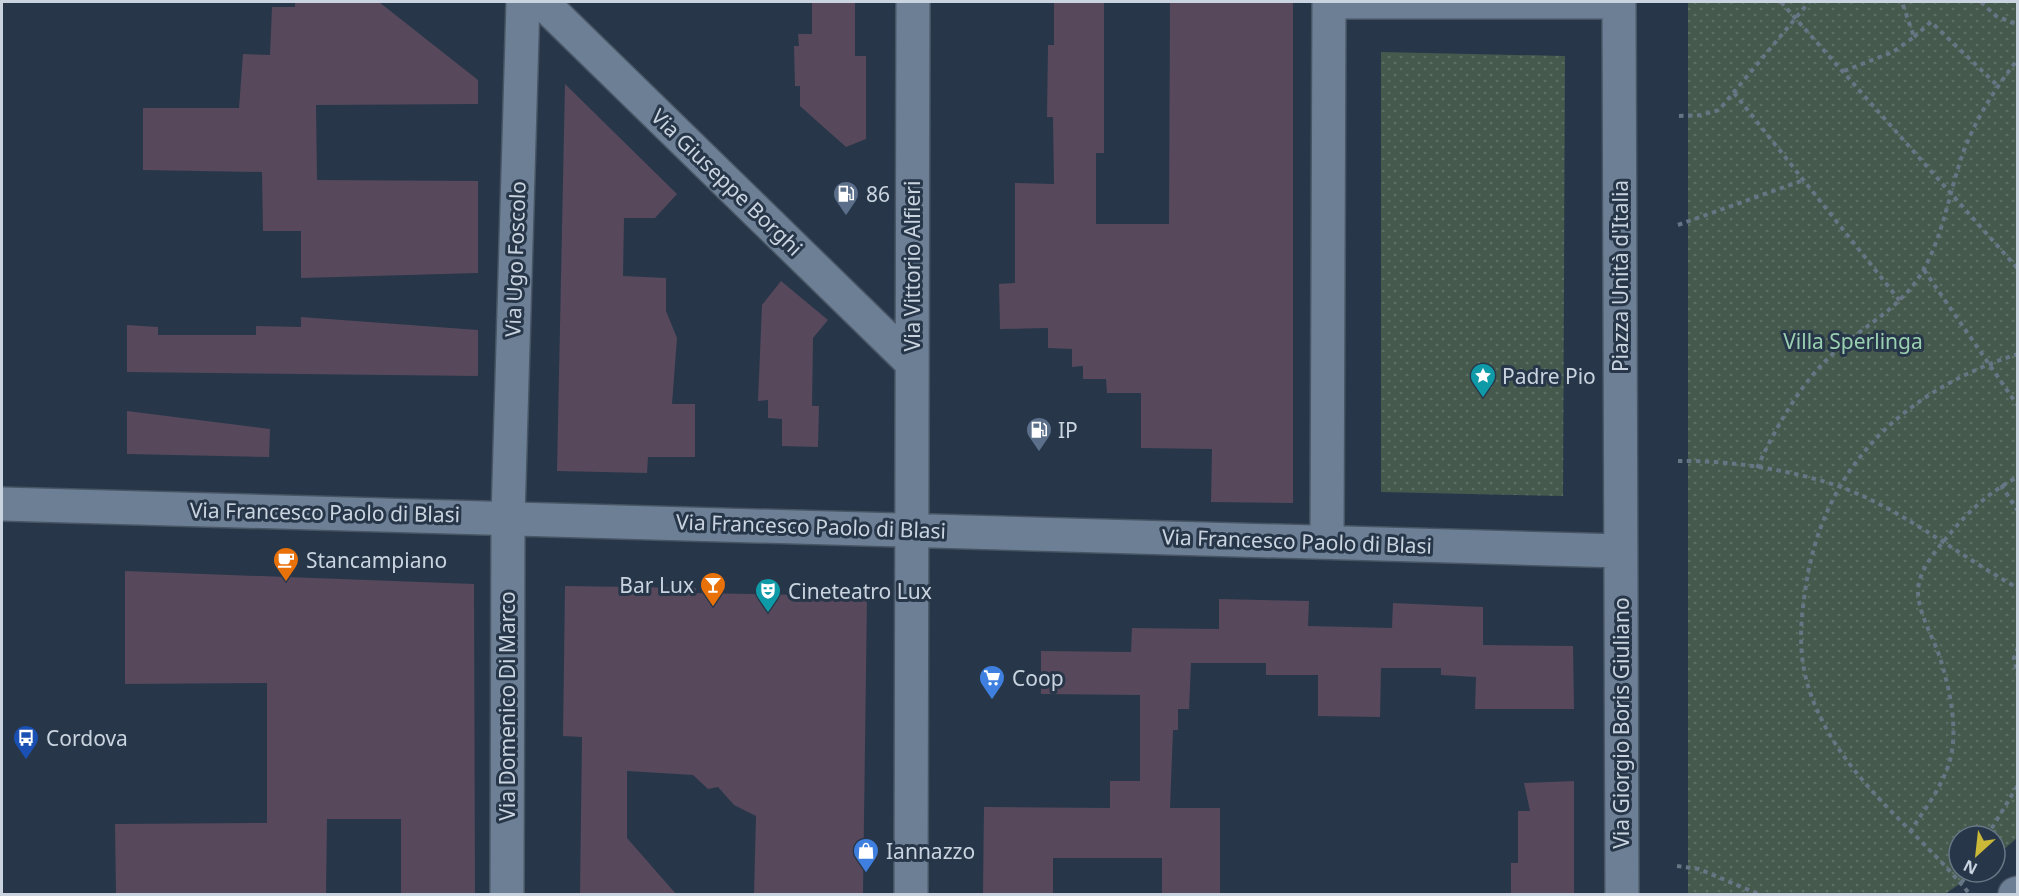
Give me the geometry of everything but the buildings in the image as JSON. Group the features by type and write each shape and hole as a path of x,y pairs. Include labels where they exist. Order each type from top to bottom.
{"street":[{"name":"Via Ugo Foscolo","path":"508,517 523,2"},
{"name":"Via Giuseppe Borghi","path":"542,2 912,363"},
{"name":"Via Vittorio Alfieri","path":"911,894 913,2"},
{"name":"Piazza Unità d'Italia","path":"1329,2 1619,2 1620,551"},
{"path":"1327,541 1329,2"},
{"name":"Via Francesco Paolo di Blasi","path":"2,504 1620,551"},
{"name":"Via Domenico Di Marco","path":"507,894 508,517"},
{"name":"Via Giorgio Boris Giuliano","path":"1620,551 1622,894"}],"path":[{"path":"1782,2 2018,269"},
{"path":"1679,116 1701,115 1719,110 1809,2"},
{"path":"1902,2 1914,37"},
{"path":"1982,2 1996,16 2018,26"},
{"path":"1843,71 1893,52 1931,21 1997,85"},
{"path":"1757,468 1794,401 1828,360 1900,301 1924,270 1941,230 1959,163 1991,93 2018,58"},
{"path":"1734,93 1900,301"},
{"path":"1678,225 1804,180"},
{"path":"1924,270 2018,406"},
{"path":"1947,870 1910,832 1853,767 1827,730 1811,697 1802,666 1799,632 1809,560 1822,521 1839,486 1859,455 1886,426 1936,390 1990,363 2018,354"},
{"path":"1678,461 1757,468 1839,486 1887,508 2018,588"},
{"path":"1910,832 1943,779 1952,751 1952,729 1945,676 1918,592 1922,575 1943,543 1979,503 2001,485 2018,477"},
{"path":"2001,485 2018,511"},
{"path":"2018,647 2014,659 2018,676"},
{"path":"1994,824 2018,786"},
{"path":"1677,866 1699,869 1758,894"},
{"path":"1961,884 1968,892"}],"green space":[{"name":"Villa Sperlinga","path":"1688,2 2017,2 2017,838 2007,847 2007,824 1947,824 1947,884 1960,884 1945,894 1688,894"},
{"path":"1381,52 1565,56 1563,496 1381,492"}],"place":[{"name":"86","path":"846,217"},
{"name":"Padre Pio","path":"1483,399"},
{"name":"IP","path":"1039,453"},
{"name":"Stancampiano","path":"286,583"},
{"name":"Bar Lux","path":"713,608"},
{"name":"Cineteatro Lux","path":"768,614"},
{"name":"Coop","path":"992,701"},
{"name":"Cordova","path":"26,761"},
{"name":"Iannazzo","path":"866,874"}]}
